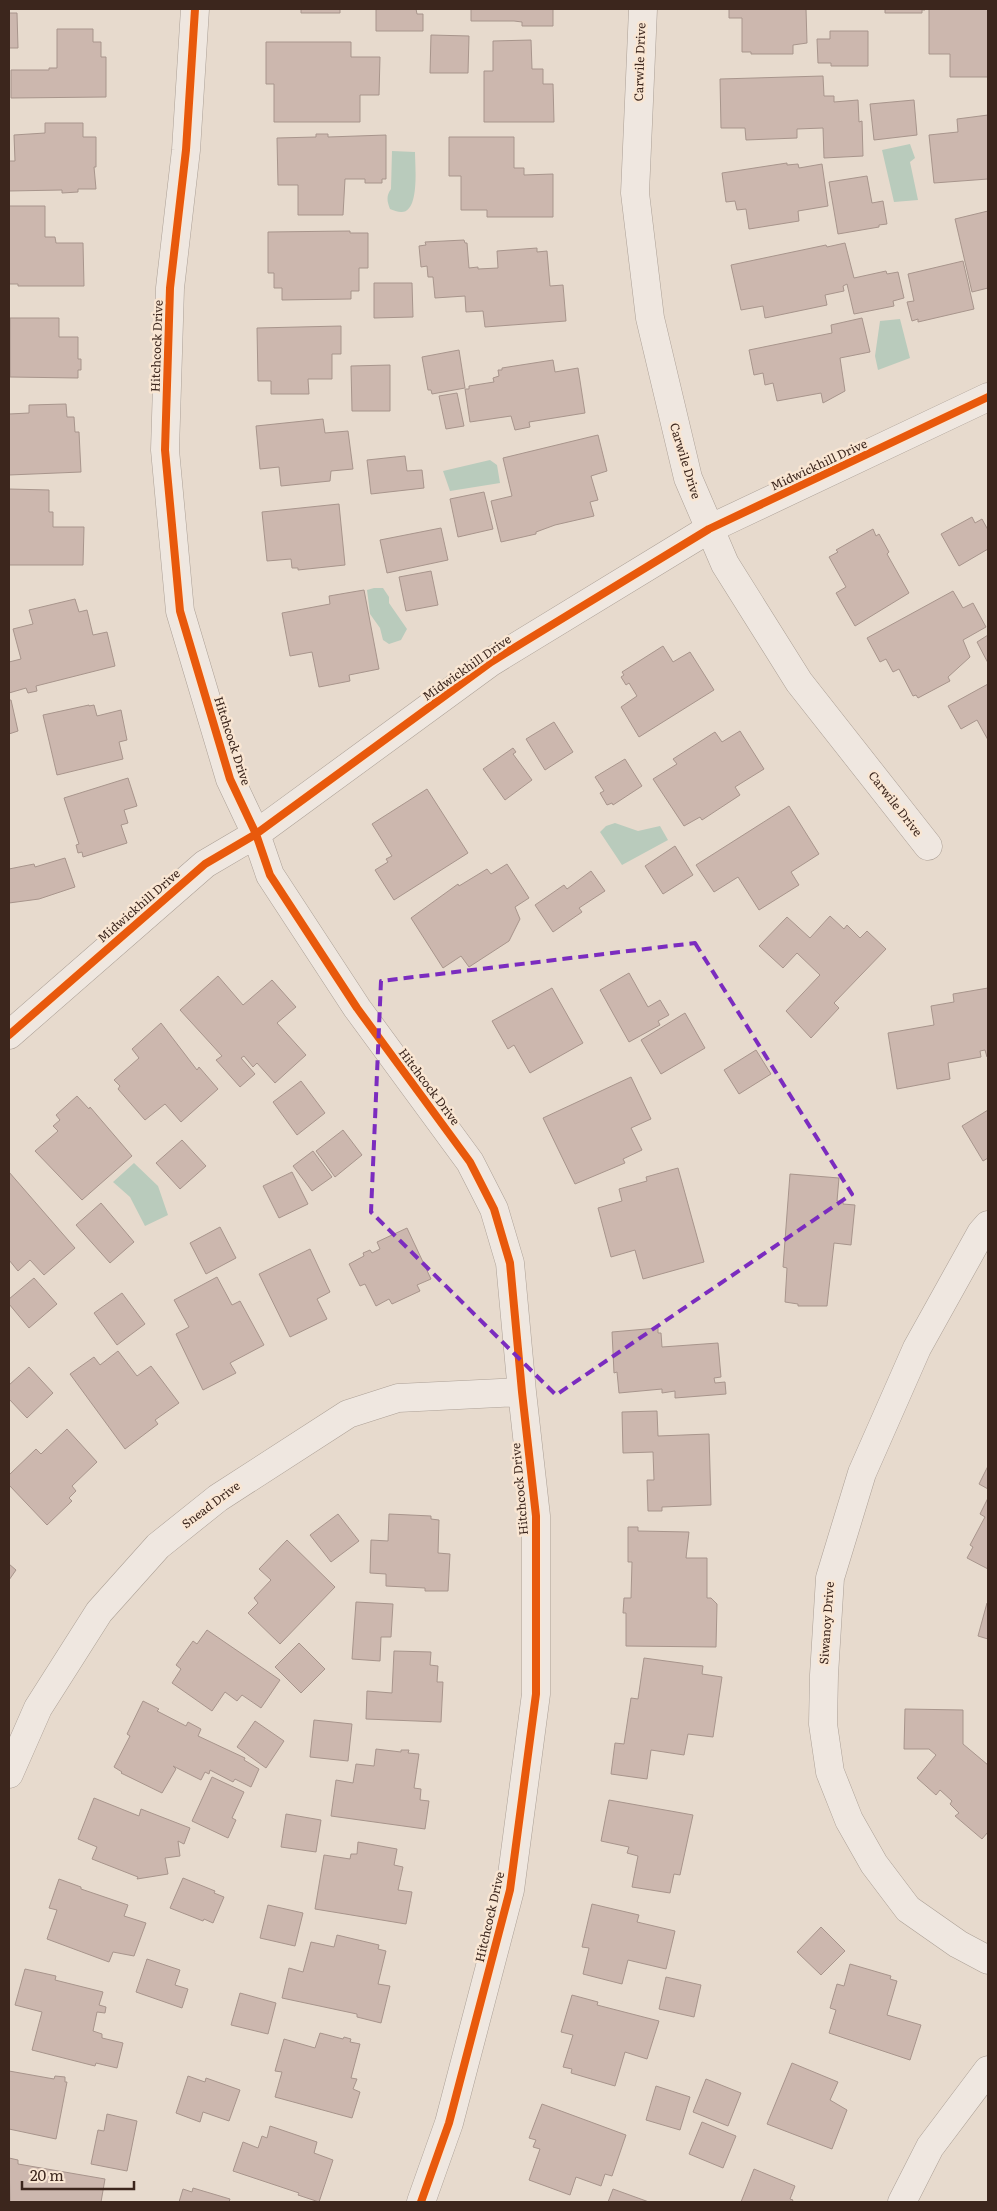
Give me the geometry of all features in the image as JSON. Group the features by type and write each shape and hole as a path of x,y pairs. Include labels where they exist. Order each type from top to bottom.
{"street":[{"name":"Hitchcock Drive","path":"196,9 186,150 170,288 165,450 180,611 230,779 256,834 270,876 357,1008 470,1162 494,1209 510,1263 536,1516 536,1694 510,1890 449,2123 421,2202"},
{"name":"Carwile Drive","path":"643,9 635,193 649,308 688,478 709,529 736,583 799,682 928,846"},
{"name":"Midwickhill Drive","path":"9,1035 204,864 256,834 491,662 709,529 988,397"},
{"name":"Siwanoy Drive","path":"988,1225 981,1233 917,1348 862,1473 830,1578 823,1724 830,1772 849,1820 874,1864 908,1909 958,1944 988,1960"},
{"name":"Snead Drive","path":"9,1774 38,1708 99,1612 158,1546 218,1498 348,1414 398,1398 522,1392"},
{"path":"902,2202 930,2147 988,2070"}],"highlighted area":[{"path":"695,943 852,1194 556,1395 371,1212 381,981"}],"shaded area":[{"path":"910,144 915,158 910,162 918,200 894,202 882,150"},
{"path":"392,151 415,152 416,177 414,197 407,210 401,212 390,209 388,201 388,194 391,189"},
{"path":"900,319 910,358 878,370 875,356 880,321"},
{"path":"490,460 497,465 500,483 450,491 443,471"},
{"path":"383,588 389,597 389,603 407,629 401,640 389,644 383,640 380,628 370,614 367,590"},
{"path":"615,823 638,831 660,826 668,840 622,865 600,832 606,826"},
{"path":"134,1163 158,1186 168,1215 145,1226 130,1197 113,1182"}],"building":[{"path":"301,9 340,9 340,13 301,13"},
{"path":"376,9 416,9 417,14 423,14 423,31 376,31"},
{"path":"471,9 553,9 553,26 522,26 522,22 514,21 471,21"},
{"path":"729,9 806,9 807,43 793,45 793,54 751,54 751,52 742,52 742,18 729,18"},
{"path":"885,9 925,10 922,10 922,13 885,13"},
{"path":"929,9 988,9 988,77 950,77 950,54 929,54"},
{"path":"9,13 17,13 18,48 9,48"},
{"path":"57,29 93,29 93,42 101,42 101,57 106,57 106,97 11,98 11,70 49,70 49,68 57,68"},
{"path":"830,31 868,31 868,66 831,66 831,63 818,63 817,39 830,39"},
{"path":"431,35 469,36 468,73 430,73"},
{"path":"531,40 532,69 543,69 543,84 553,84 554,122 484,122 484,71 493,71 493,41"},
{"path":"266,42 351,42 351,57 380,57 379,95 360,95 360,122 274,122 274,84 266,84"},
{"path":"823,76 824,96 834,96 834,102 858,100 859,122 862,121 863,156 824,158 823,128 797,129 797,138 746,140 745,128 721,128 720,79"},
{"path":"914,100 917,135 874,140 870,104"},
{"path":"988,115 988,179 934,183 929,135 958,132 957,119"},
{"path":"45,123 83,123 83,137 96,137 96,167 94,167 96,189 78,189 78,192 62,193 62,190 9,191 9,161 15,161 14,135 45,133"},
{"path":"316,134 328,134 328,137 386,135 386,179 382,179 382,183 365,183 365,179 345,179 343,215 298,215 298,185 278,185 277,138 316,137"},
{"path":"449,137 514,137 514,168 524,168 524,175 553,174 553,217 487,217 487,210 461,210 461,176 449,176"},
{"path":"787,163 787,165 798,164 799,168 822,164 828,206 798,211 799,221 749,229 746,209 737,210 735,201 726,202 722,173"},
{"path":"867,176 872,203 883,201 887,224 838,234 829,182"},
{"path":"9,206 45,206 45,237 55,237 56,243 83,243 84,286 18,286 18,284 9,284"},
{"path":"988,211 988,288 972,292 955,219"},
{"path":"350,231 350,233 368,233 368,268 359,268 359,291 351,291 351,299 282,300 282,288 274,288 274,273 268,273 268,232"},
{"path":"464,240 467,243 469,268 498,268 497,251 537,248 537,252 547,251 550,286 563,285 566,321 485,327 483,311 466,312 465,296 435,298 433,277 428,277 427,266 421,267 419,246 426,245 425,242"},
{"path":"845,243 854,278 886,271 887,274 898,272 904,298 893,301 894,306 854,314 847,284 843,286 844,291 825,295 827,305 765,318 763,306 741,310 731,265 826,245 827,247"},
{"path":"963,261 974,309 918,322 918,319 912,321 907,302 914,301 908,274"},
{"path":"374,283 412,283 413,317 374,318"},
{"path":"10,318 59,318 59,337 78,337 78,359 81,359 81,370 78,370 78,378 10,377"},
{"path":"862,318 870,352 840,358 845,391 823,403 821,393 777,401 773,383 765,385 763,373 754,375 749,350 832,333 831,325"},
{"path":"341,326 341,354 332,354 332,379 308,379 309,394 271,394 271,381 258,381 257,328"},
{"path":"459,350 465,388 432,394 431,390 428,390 422,357"},
{"path":"553,360 555,372 578,368 585,413 529,422 530,427 515,430 511,416 470,422 465,389 469,389 469,386 494,382 493,378 499,376 498,370 502,370 502,368"},
{"path":"390,365 390,411 352,411 351,366"},
{"path":"457,393 464,426 446,429 439,396"},
{"path":"66,404 67,417 74,417 75,432 79,432 81,472 9,475 9,414 29,413 29,405"},
{"path":"323,419 325,433 348,431 353,469 331,471 330,481 281,486 279,467 260,469 256,426"},
{"path":"598,435 607,471 591,476 598,500 590,502 594,516 555,525 536,532 536,534 501,542 491,501 512,496 503,458"},
{"path":"405,456 407,471 422,470 424,488 371,494 367,460"},
{"path":"9,489 49,490 49,512 53,512 53,527 84,527 83,565 9,565"},
{"path":"484,492 493,529 458,537 450,499"},
{"path":"339,504 345,565 298,570 298,568 292,568 291,559 267,561 262,512"},
{"path":"972,517 975,523 982,519 988,530 988,549 959,566 941,534"},
{"path":"441,528 448,560 387,573 380,540"},
{"path":"873,529 876,536 879,534 889,552 887,554 909,593 855,626 836,593 846,587 829,557 838,552 836,550"},
{"path":"431,571 438,605 406,611 399,577"},
{"path":"364,590 379,669 349,675 350,681 319,687 312,652 290,656 282,613 330,604 329,596"},
{"path":"953,591 963,608 973,603 986,627 963,640 970,657 948,677 950,681 918,698 916,695 913,696 899,669 893,672 886,659 880,662 867,638"},
{"path":"75,599 79,612 87,610 93,635 107,632 115,666 36,686 37,691 28,693 26,688 9,693 9,662 21,659 13,629 33,624 29,610"},
{"path":"988,635 988,663 977,642"},
{"path":"663,646 673,662 690,652 714,690 639,737 621,707 637,696 629,683 626,685 621,677 624,675 622,672"},
{"path":"988,684 988,740 977,720 961,729 948,706"},
{"path":"9,700 11,700 18,731 9,734"},
{"path":"94,705 97,716 121,710 127,740 119,742 123,759 57,775 43,715"},
{"path":"554,722 573,752 545,770 526,739"},
{"path":"740,731 764,769 735,787 740,795 702,820 700,817 684,826 653,779 677,764 673,759 715,732 722,742"},
{"path":"513,748 516,752 513,754 532,780 505,800 483,769"},
{"path":"625,759 642,786 613,805 612,803 607,805 600,793 604,791 595,777"},
{"path":"128,778 137,806 124,810 128,823 121,825 127,843 83,857 82,852 78,853 76,845 79,844 64,798"},
{"path":"427,789 468,853 394,900 375,870 388,862 386,859 392,856 372,824"},
{"path":"789,806 819,854 791,872 799,885 759,910 738,877 714,892 696,865"},
{"path":"675,846 693,875 663,894 645,866"},
{"path":"65,858 75,887 39,899 9,903 9,869 34,864 35,867"},
{"path":"507,864 529,898 515,907 520,919 509,941 469,967 461,956 443,968 411,918 458,884 459,886 487,869 491,874"},
{"path":"591,871 605,891 579,908 582,912 553,932 535,905 564,885 567,889"},
{"path":"830,916 844,929 847,925 860,938 867,931 886,949 834,1003 839,1008 811,1038 786,1011 820,975 797,953 783,968 759,946 787,917 810,938"},
{"path":"629,973 648,1007 660,1000 669,1015 658,1021 660,1025 629,1042 600,990"},
{"path":"218,976 243,1005 272,980 296,1007 277,1023 306,1055 275,1083 257,1063 253,1067 244,1056 241,1058 255,1074 240,1087 216,1060 222,1056 180,1010"},
{"path":"552,988 583,1043 530,1073 514,1045 508,1049 492,1021"},
{"path":"988,988 988,1057 985,1050 980,1051 981,1057 948,1063 950,1079 897,1089 888,1033 934,1025 931,1006 954,1002 953,994"},
{"path":"685,1013 705,1048 661,1074 641,1040"},
{"path":"161,1023 197,1070 199,1067 218,1089 181,1122 165,1104 145,1120 118,1089 120,1086 114,1080 139,1058 132,1049"},
{"path":"756,1050 771,1074 739,1094 724,1070"},
{"path":"631,1077 651,1119 631,1128 642,1150 623,1159 625,1163 575,1184 543,1118"},
{"path":"301,1081 325,1113 297,1135 273,1102"},
{"path":"77,1096 89,1109 90,1107 132,1156 82,1200 35,1151 58,1131 53,1126 60,1120 56,1115"},
{"path":"988,1110 988,1158 983,1161 962,1126"},
{"path":"343,1130 362,1155 335,1177 316,1151"},
{"path":"182,1140 206,1166 180,1189 156,1163"},
{"path":"313,1151 332,1177 312,1191 293,1166"},
{"path":"678,1168 704,1262 643,1279 635,1250 611,1257 598,1208 622,1201 619,1189 647,1181 646,1177"},
{"path":"9,1172 75,1248 44,1275 30,1260 18,1271 9,1260"},
{"path":"292,1172 308,1204 279,1218 263,1186"},
{"path":"790,1174 839,1178 837,1201 843,1202 843,1204 855,1205 851,1245 834,1243 827,1306 798,1306 798,1304 785,1302 787,1268 783,1267"},
{"path":"101,1203 134,1242 110,1263 76,1225"},
{"path":"220,1227 236,1258 206,1274 190,1243"},
{"path":"407,1228 431,1279 417,1285 420,1291 392,1304 389,1299 376,1306 365,1284 360,1286 349,1264 364,1256 363,1253 370,1250 372,1253 380,1249 377,1242"},
{"path":"310,1249 330,1292 317,1299 327,1319 290,1337 259,1274"},
{"path":"217,1277 232,1305 240,1301 264,1345 230,1363 236,1373 203,1390 176,1334 189,1327 174,1300"},
{"path":"34,1278 57,1304 29,1328 9,1304 9,1299"},
{"path":"122,1293 145,1324 117,1345 94,1313"},
{"path":"658,1328 658,1333 661,1333 662,1347 718,1343 721,1377 714,1378 715,1383 725,1382 726,1394 675,1398 675,1391 662,1393 662,1389 619,1393 617,1372 614,1373 612,1332"},
{"path":"118,1351 137,1376 151,1366 179,1403 155,1420 158,1424 125,1449 70,1374 94,1357 100,1365"},
{"path":"29,1367 53,1393 27,1418 9,1399 9,1385"},
{"path":"657,1411 658,1436 709,1434 711,1505 662,1507 662,1511 648,1511 647,1480 654,1480 653,1452 623,1453 622,1412"},
{"path":"67,1429 97,1462 72,1486 76,1491 69,1498 72,1501 47,1525 9,1485 9,1475 36,1449 41,1454"},
{"path":"988,1466 988,1489 979,1484"},
{"path":"988,1498 988,1569 967,1558 973,1547 970,1545 985,1517 980,1514"},
{"path":"338,1514 359,1541 331,1562 310,1535"},
{"path":"389,1514 431,1516 431,1519 439,1520 438,1553 450,1554 448,1591 425,1591 425,1588 386,1586 386,1574 370,1573 371,1540 388,1541"},
{"path":"628,1527 638,1527 638,1531 689,1532 686,1558 707,1558 707,1598 711,1598 717,1604 716,1647 626,1646 626,1613 623,1613 624,1598 631,1598 632,1562 628,1562"},
{"path":"287,1540 335,1587 280,1644 248,1613 258,1603 254,1598 271,1580 259,1569"},
{"path":"9,1564 16,1570 9,1580"},
{"path":"356,1602 393,1604 391,1637 381,1637 380,1661 352,1659"},
{"path":"988,1603 988,1639 978,1636"},
{"path":"207,1630 280,1680 261,1708 242,1695 237,1701 225,1692 212,1711 172,1683 181,1669 176,1665 193,1641 197,1644"},
{"path":"299,1643 325,1669 301,1693 275,1667"},
{"path":"394,1651 431,1652 430,1665 438,1666 437,1682 443,1682 441,1722 366,1719 367,1691 392,1693"},
{"path":"644,1658 703,1666 702,1674 722,1677 713,1737 688,1734 684,1755 651,1750 647,1779 611,1774 615,1743 624,1744 631,1698 638,1699"},
{"path":"143,1701 159,1709 157,1711 186,1726 188,1722 201,1729 198,1736 245,1758 244,1760 259,1769 251,1787 235,1779 233,1782 210,1770 209,1774 205,1772 201,1780 173,1766 176,1769 162,1793 121,1773 114,1767 130,1736 127,1734"},
{"path":"905,1709 963,1710 963,1744 988,1765 988,1832 982,1839 955,1816 959,1813 950,1804 952,1801 940,1790 936,1795 917,1778 936,1755 929,1749 904,1749"},
{"path":"314,1720 352,1724 348,1761 310,1757"},
{"path":"255,1721 284,1741 266,1768 237,1747"},
{"path":"376,1749 401,1752 401,1750 409,1750 408,1753 419,1754 414,1788 421,1789 420,1800 429,1801 425,1829 331,1816 336,1780 353,1783 356,1764 374,1766"},
{"path":"212,1777 244,1792 232,1818 236,1820 228,1838 192,1821"},
{"path":"94,1798 139,1816 141,1809 190,1828 184,1844 178,1841 180,1856 165,1858 168,1874 137,1879 138,1877 92,1859 97,1847 78,1839"},
{"path":"609,1800 693,1815 680,1875 674,1874 670,1893 632,1887 638,1856 627,1853 629,1847 601,1841"},
{"path":"286,1814 321,1820 316,1852 281,1847"},
{"path":"358,1842 397,1849 394,1865 403,1867 398,1890 412,1892 406,1924 315,1909 324,1855 350,1859 351,1854 357,1854"},
{"path":"183,1878 215,1891 214,1893 224,1897 213,1923 170,1908"},
{"path":"59,1879 81,1887 81,1889 128,1905 124,1916 146,1923 134,1956 113,1952 109,1962 47,1939 57,1910 49,1908"},
{"path":"592,1904 639,1915 637,1922 675,1931 666,1969 628,1960 622,1984 583,1974 589,1948 582,1947"},
{"path":"268,1905 303,1913 295,1946 260,1938"},
{"path":"821,1927 845,1951 821,1975 797,1952"},
{"path":"337,1935 379,1945 378,1949 386,1951 378,1984 390,1986 381,2023 357,2017 357,2014 282,1998 289,1968 303,1972 311,1942 334,1947"},
{"path":"147,1959 180,1970 175,1985 188,1989 182,2008 136,1992"},
{"path":"850,1964 891,1976 890,1979 897,1981 887,2015 921,2025 910,2060 829,2033 836,2010 830,2008 837,1984 844,1986"},
{"path":"25,1969 56,1976 55,1980 103,1992 99,2005 106,2007 105,2013 97,2012 93,2031 102,2034 102,2038 123,2043 117,2068 96,2063 95,2066 32,2050 42,2012 15,2005"},
{"path":"666,1977 701,1985 694,2017 659,2009"},
{"path":"240,1993 276,2003 268,2034 231,2025"},
{"path":"572,1995 598,2002 597,2005 659,2021 647,2059 625,2052 615,2086 571,2073 572,2069 563,2067 573,2035 561,2032"},
{"path":"320,2033 343,2039 344,2037 351,2039 350,2042 360,2044 351,2078 357,2079 353,2089 360,2092 352,2118 275,2097 282,2072 275,2071 284,2039 315,2048"},
{"path":"792,2063 838,2082 830,2100 847,2110 832,2149 767,2124"},
{"path":"9,2071 54,2079 55,2076 65,2077 65,2082 67,2082 56,2139 9,2129"},
{"path":"188,2076 205,2082 206,2078 240,2090 229,2121 203,2112 200,2122 176,2113"},
{"path":"706,2079 741,2093 728,2126 693,2112"},
{"path":"656,2086 690,2097 680,2130 646,2120"},
{"path":"542,2104 626,2135 612,2176 605,2174 601,2186 576,2177 570,2195 529,2180 540,2149 533,2147 536,2140 529,2138"},
{"path":"107,2114 137,2121 127,2171 91,2164 98,2130 104,2131"},
{"path":"702,2122 736,2136 723,2168 689,2154"},
{"path":"270,2126 317,2142 314,2153 333,2160 319,2202 298,2195 299,2193 233,2171 243,2142 258,2148 262,2136 267,2138"},
{"path":"9,2158 18,2160 18,2164 105,2179 101,2202 10,2202"},
{"path":"754,2169 795,2186 790,2199 793,2200 792,2202 741,2202"},
{"path":"193,2188 230,2199 229,2202 179,2202 183,2189 192,2192"},
{"path":"613,2189 649,2202 608,2202"}],"cycle path":[{"path":"195,9 186,150 170,288 165,450 180,611 230,779 256,834 270,875 357,1008 470,1162 494,1209 510,1263 536,1516 536,1694 510,1890 449,2123 421,2202"},
{"path":"9,1035 205,864 256,834 491,662 709,529 988,397"}]}
